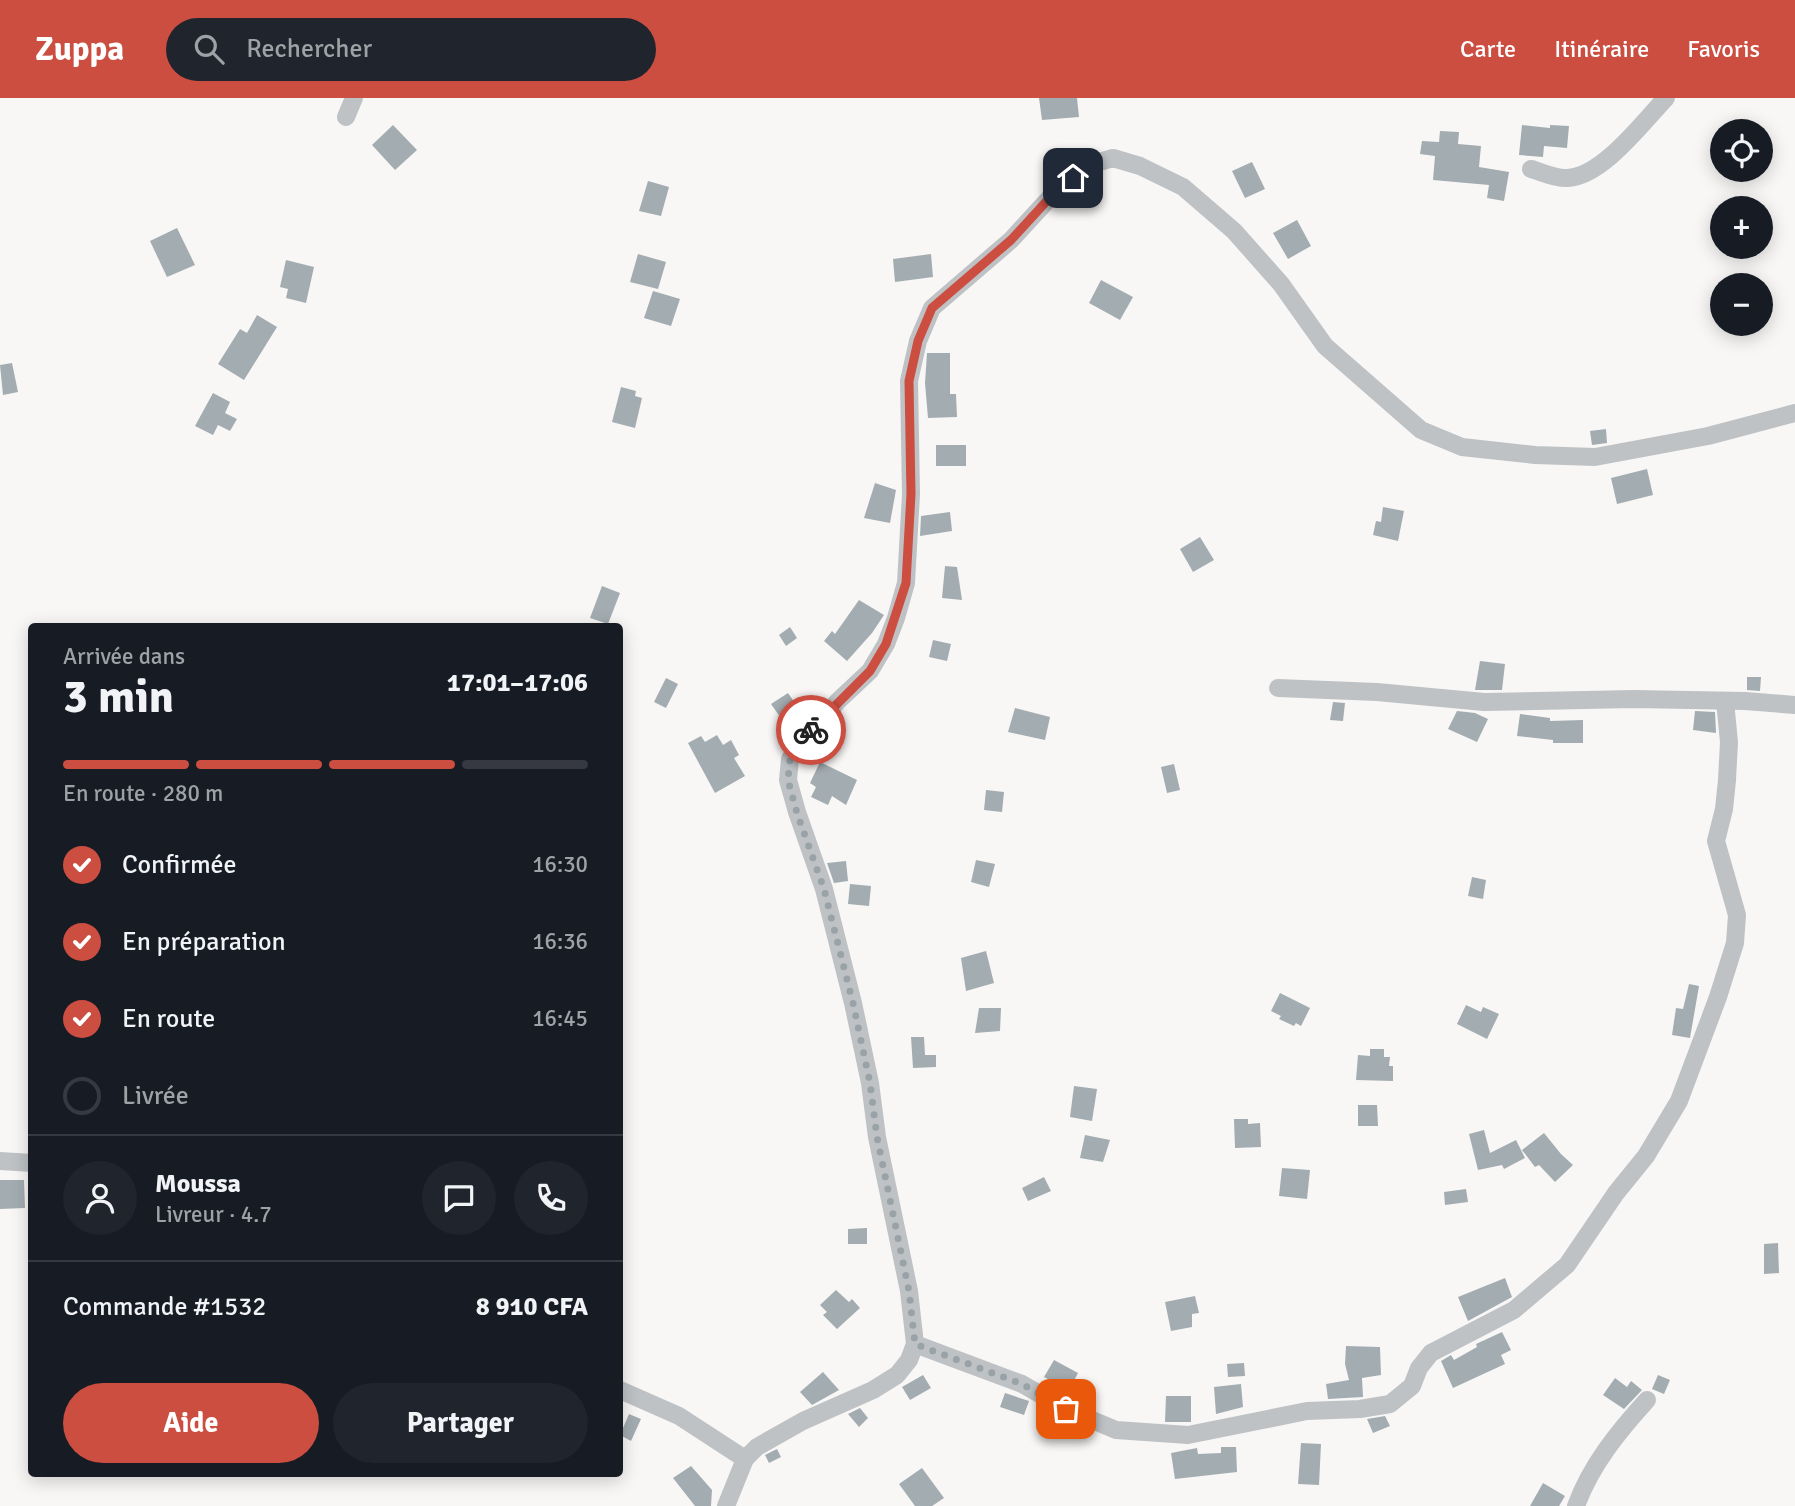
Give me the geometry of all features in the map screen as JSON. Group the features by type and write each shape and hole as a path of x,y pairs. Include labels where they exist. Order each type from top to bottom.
{"street":[{"path":"346,117 354,98"},
{"path":"1531,169 1566,178 1587,174 1621,146 1666,98"},
{"path":"726,1506 745,1459 757,1447 803,1421 873,1390 897,1375 909,1360 915,1344 909,1291 853,1003 824,889 788,780 790,759 804,738 870,671 886,644 896,618 906,583 911,494 909,381 918,341 932,308 1011,240 1055,192 1092,164 1113,158 1140,166 1183,187 1234,231 1281,284 1325,346 1421,430 1462,447 1535,455 1595,457 1708,436 1795,413"},
{"path":"1278,688 1377,692 1484,702 1634,699 1795,705"},
{"path":"915,1344 1022,1384 1066,1409 1116,1430 1188,1435 1307,1412 1390,1404 1412,1386 1419,1368 1431,1353 1514,1310 1567,1265 1616,1193 1646,1156 1679,1101 1718,997 1735,943 1737,915 1716,841 1724,809 1727,780 1729,742 1726,701"},
{"path":"0,1161 28,1163"},
{"path":"623,1391 679,1416 745,1459"},
{"path":"1576,1506 1592,1471 1615,1437 1647,1400"}],"building":[{"path":"1039,98 1077,98 1079,117 1042,120"},
{"path":"393,125 417,150 395,170 372,145"},
{"path":"1522,125 1550,128 1550,125 1569,126 1567,148 1544,146 1543,157 1519,155"},
{"path":"1440,131 1459,132 1458,144 1481,146 1479,167 1509,172 1504,201 1487,198 1489,185 1433,180 1435,156 1420,154 1422,141 1439,142"},
{"path":"1252,162 1265,189 1245,198 1232,171"},
{"path":"648,181 669,187 661,216 639,211"},
{"path":"1297,220 1311,246 1288,259 1273,233"},
{"path":"177,228 195,265 167,277 150,241"},
{"path":"638,254 666,262 658,289 630,282"},
{"path":"931,254 933,277 895,282 893,259"},
{"path":"286,260 314,267 306,303 286,298 288,289 280,287"},
{"path":"1101,280 1133,297 1120,320 1089,303"},
{"path":"653,291 680,299 671,326 644,318"},
{"path":"257,315 277,327 244,380 218,364 240,329 247,333"},
{"path":"927,353 950,353 950,394 956,394 957,417 928,418 925,383"},
{"path":"12,363 18,392 3,395 0,365"},
{"path":"621,387 636,391 635,396 642,398 635,428 612,422"},
{"path":"213,393 230,402 225,413 237,419 230,431 218,425 213,435 195,426"},
{"path":"1606,429 1607,443 1592,445 1590,431"},
{"path":"936,445 966,445 966,466 936,466"},
{"path":"1647,469 1653,495 1617,504 1611,478"},
{"path":"875,483 896,490 890,523 864,518"},
{"path":"1383,507 1404,511 1398,541 1373,535 1376,521 1381,522"},
{"path":"950,512 952,531 920,536 921,516"},
{"path":"1200,537 1214,560 1193,572 1180,549"},
{"path":"945,566 957,567 962,600 942,598"},
{"path":"602,586 620,593 608,623 590,618"},
{"path":"859,600 884,615 847,661 824,641 832,631 835,634"},
{"path":"790,627 797,638 786,646 779,635"},
{"path":"933,640 951,644 947,661 929,657"},
{"path":"1480,661 1505,664 1502,690 1475,690"},
{"path":"1747,677 1761,677 1760,691 1747,690"},
{"path":"666,678 678,684 666,708 654,702"},
{"path":"788,693 803,715 787,727 771,704"},
{"path":"1333,702 1345,703 1343,721 1330,720"},
{"path":"1015,708 1050,717 1045,740 1008,732"},
{"path":"1457,711 1475,713 1488,719 1477,742 1448,729"},
{"path":"1695,711 1715,712 1716,733 1693,730"},
{"path":"1520,714 1550,718 1550,721 1583,720 1583,743 1553,743 1553,740 1517,736"},
{"path":"717,735 723,745 731,740 739,755 734,758 745,776 715,793 688,743 701,736 705,742"},
{"path":"820,762 857,780 846,805 832,796 828,805 811,797 816,787 810,783"},
{"path":"1174,764 1180,790 1167,793 1161,767"},
{"path":"986,790 1004,792 1002,812 984,810"},
{"path":"976,860 995,864 989,887 971,882"},
{"path":"846,861 848,881 834,883 827,863"},
{"path":"1472,877 1486,880 1483,899 1468,896"},
{"path":"850,884 871,886 869,906 848,904"},
{"path":"986,951 994,983 966,991 961,958"},
{"path":"1689,984 1699,986 1690,1038 1672,1035 1676,1008 1683,1009"},
{"path":"1280,993 1310,1008 1301,1026 1296,1023 1294,1026 1279,1019 1281,1016 1271,1011"},
{"path":"1466,1005 1481,1012 1483,1007 1499,1014 1487,1039 1457,1024"},
{"path":"979,1008 1001,1008 1000,1031 975,1033"},
{"path":"911,1037 924,1037 925,1055 936,1055 936,1067 913,1068"},
{"path":"1370,1049 1384,1049 1384,1057 1390,1057 1389,1066 1393,1066 1393,1081 1356,1080 1358,1055 1370,1056"},
{"path":"1074,1086 1097,1089 1092,1121 1070,1117"},
{"path":"1358,1105 1377,1105 1378,1126 1358,1126"},
{"path":"1234,1119 1248,1119 1248,1124 1260,1123 1261,1147 1235,1148"},
{"path":"1484,1130 1490,1153 1516,1140 1525,1158 1504,1169 1502,1165 1478,1170 1469,1134"},
{"path":"1544,1133 1573,1165 1555,1182 1539,1165 1535,1167 1522,1150"},
{"path":"1085,1135 1110,1140 1103,1162 1080,1158"},
{"path":"1282,1168 1310,1170 1307,1199 1279,1196"},
{"path":"1044,1177 1051,1191 1028,1201 1022,1188"},
{"path":"0,1180 24,1180 25,1208 0,1209"},
{"path":"1466,1189 1468,1202 1445,1205 1444,1192"},
{"path":"867,1228 867,1244 848,1244 848,1229"},
{"path":"1778,1243 1779,1273 1764,1274 1764,1244"},
{"path":"1505,1278 1512,1297 1468,1321 1458,1297"},
{"path":"836,1290 849,1302 852,1299 860,1308 837,1329 823,1315 827,1312 820,1305"},
{"path":"1195,1296 1199,1313 1192,1314 1192,1327 1171,1331 1165,1302"},
{"path":"1502,1332 1511,1350 1501,1355 1505,1364 1453,1388 1441,1361 1451,1355 1454,1360 1477,1347 1476,1344"},
{"path":"1346,1346 1380,1347 1381,1375 1362,1378 1363,1397 1328,1399 1326,1384 1349,1380 1345,1364"},
{"path":"1054,1360 1078,1373 1069,1390 1044,1377"},
{"path":"1244,1363 1245,1376 1228,1377 1227,1364"},
{"path":"823,1372 839,1390 812,1405 800,1392"},
{"path":"923,1375 931,1388 910,1400 902,1387"},
{"path":"1658,1375 1670,1380 1664,1394 1652,1389"},
{"path":"1615,1378 1627,1387 1631,1381 1642,1390 1624,1409 1603,1395"},
{"path":"1241,1384 1243,1407 1216,1414 1214,1387"},
{"path":"1005,1393 1029,1401 1024,1415 1000,1407"},
{"path":"1166,1396 1191,1396 1191,1422 1165,1422"},
{"path":"860,1408 868,1418 859,1427 848,1414"},
{"path":"629,1414 641,1419 631,1441 623,1437 623,1428"},
{"path":"1044,1416 1055,1421 1049,1434 1038,1429"},
{"path":"1385,1416 1390,1426 1373,1433 1367,1419"},
{"path":"1301,1443 1321,1444 1319,1485 1298,1484"},
{"path":"1221,1447 1236,1447 1237,1472 1175,1479 1171,1453 1197,1448 1198,1454 1221,1453"},
{"path":"777,1449 781,1457 769,1463 765,1455"},
{"path":"691,1466 712,1490 711,1506 695,1506 673,1478"},
{"path":"922,1468 944,1498 932,1506 915,1506 899,1484"},
{"path":"1543,1483 1565,1496 1559,1506 1530,1506"}],"way so far":[{"path":"811,730 790,759 788,780 824,889 853,1003 909,1291 915,1344 1022,1384 1066,1409"}],"route":[{"path":"811,730 870,671 886,644 896,618 906,583 911,494 909,381 918,341 932,308 1011,240 1055,192 1073,178"}]}
